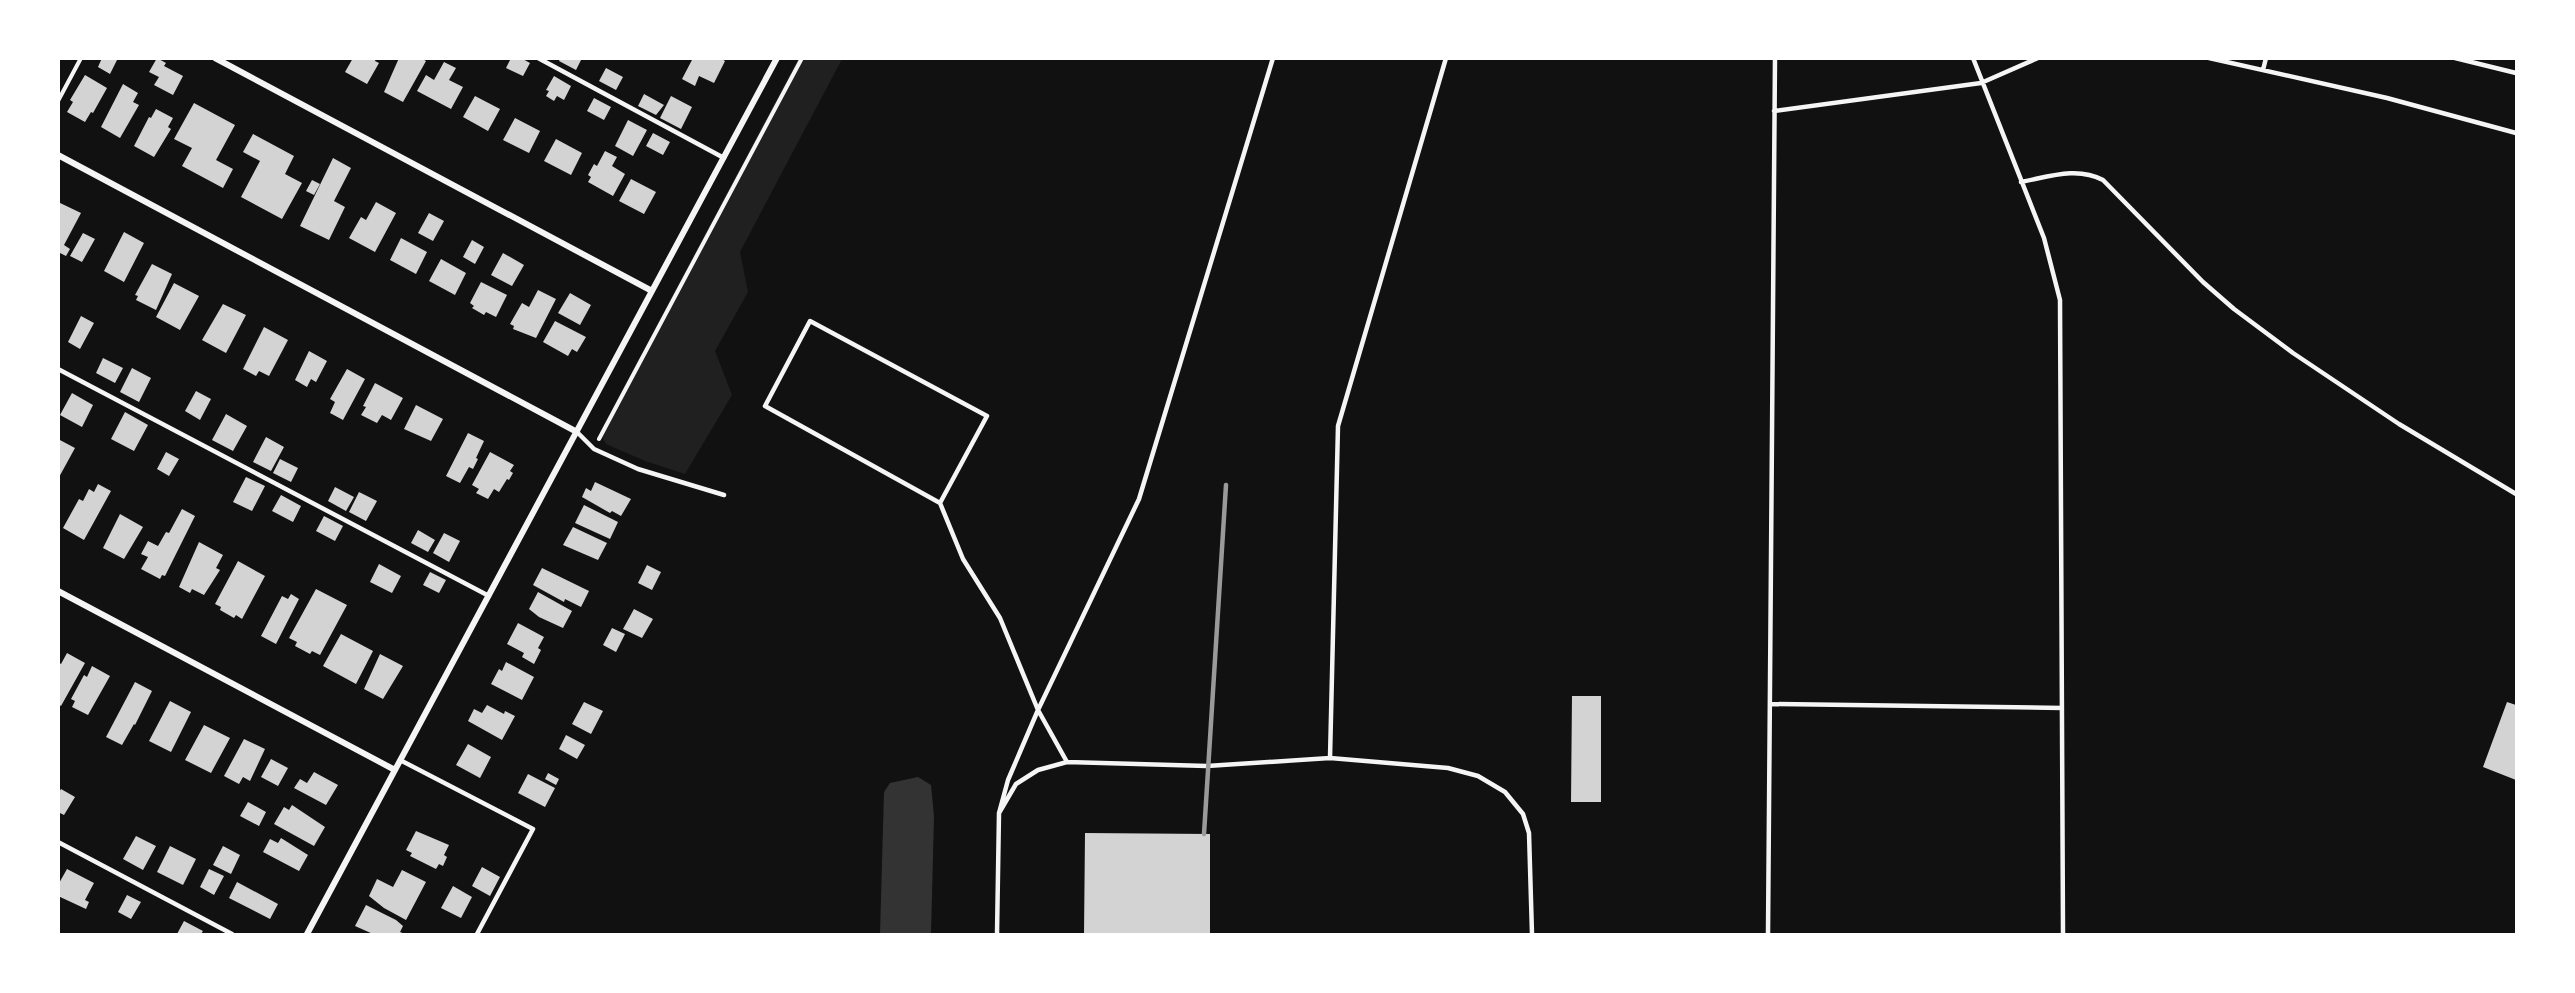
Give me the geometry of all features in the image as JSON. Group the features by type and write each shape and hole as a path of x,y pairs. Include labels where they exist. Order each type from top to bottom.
{"street":[{"path":"215,58 652,291"},
{"path":"307,934 777,58"},
{"path":"58,155 577,432"},
{"path":"58,591 395,770"}],"lane":[{"path":"538,58 724,158"},
{"path":"997,934 999,813 1008,780 1038,710 1140,500 1273,58"},
{"path":"1330,758 1338,426 1446,58"},
{"path":"1768,934 1775,58"},
{"path":"1973,58 2044,238 2060,300 2063,934"},
{"path":"1774,111 1981,83 2038,58"},
{"path":"2209,58 2387,98 2517,133"},
{"path":"2263,70 2266,58"},
{"path":"2455,58 2517,73"},
{"path":"2021,182 2071,173 2091,174 2103,180 2203,282 2234,309 2293,353 2399,424 2517,494"},
{"path":"940,503 987,416 810,321 765,406 940,503 963,559 1000,618 1038,710 1066,762"},
{"path":"58,369 489,596"},
{"path":"577,432 594,449 638,469 724,495"},
{"path":"1770,704 2062,708"},
{"path":"999,813 1016,784 1038,770 1066,762 1207,766 1330,758 1448,768 1478,776 1504,792 1523,814 1529,833 1532,934"},
{"path":"400,760 533,829 477,934"},
{"path":"58,842 232,934"}],"path":[{"path":"58,101 81,58"},
{"path":"597,441 802,58"},
{"path":"594,426 602,433"}],"shaded area":[{"path":"798,59 842,59 740,252 748,292 715,351 732,395 685,474 645,461 606,444 600,432"},
{"path":"918,777 931,785 934,816 931,934 880,934 884,792 890,783"}],"building":[{"path":"102,58 118,58 110,74 98,67"},
{"path":"157,58 166,63 164,66 183,76 173,95 154,85 159,77 149,72"},
{"path":"353,58 376,58 375,61 379,63 367,84 345,72"},
{"path":"399,58 421,58 426,61 403,102 384,92"},
{"path":"511,58 521,58 530,63 523,76 506,68"},
{"path":"560,58 582,58 576,70 559,61"},
{"path":"693,58 720,58 725,61 714,83 699,76 695,86 682,79"},
{"path":"444,62 456,68 449,80 463,87 451,109 417,91 426,75 434,80"},
{"path":"606,68 623,77 616,90 599,81"},
{"path":"85,75 107,88 93,113 91,112 85,122 67,112 73,102 70,100"},
{"path":"554,76 571,86 564,100 557,96 554,101 546,96 549,91 546,90"},
{"path":"123,84 138,93 133,102 139,105 120,138 101,127"},
{"path":"644,94 664,105 656,115 638,106"},
{"path":"475,96 500,109 488,131 463,117"},
{"path":"671,96 692,107 681,129 660,118"},
{"path":"594,98 611,107 604,120 587,111"},
{"path":"194,103 235,125 216,160 233,169 223,188 182,166 192,148 174,139"},
{"path":"156,109 173,118 168,127 171,129 154,157 134,146 149,117 151,118"},
{"path":"515,118 540,131 529,153 503,140"},
{"path":"628,120 647,130 633,156 615,146"},
{"path":"653,133 670,142 663,155 646,146"},
{"path":"253,134 294,156 285,174 302,183 282,219 241,197 260,161 243,152"},
{"path":"556,139 582,153 571,175 544,161"},
{"path":"605,151 617,157 612,166 625,174 613,196 588,182 591,177 588,175 594,164 597,166"},
{"path":"333,158 351,168 334,201 345,207 329,240 300,226"},
{"path":"631,179 656,192 644,214 619,201"},
{"path":"312,180 320,184 314,195 306,191"},
{"path":"58,202 81,213 64,245 70,249 66,256 58,252"},
{"path":"376,202 396,213 375,252 349,238 361,217 366,220"},
{"path":"429,213 444,221 433,241 418,233"},
{"path":"124,232 144,243 124,282 104,271"},
{"path":"83,233 95,239 82,262 70,256"},
{"path":"401,238 427,252 416,274 390,260"},
{"path":"472,240 484,247 475,264 463,257"},
{"path":"503,253 524,265 512,286 491,275"},
{"path":"441,259 466,273 455,295 429,281"},
{"path":"152,264 172,274 156,310 136,300 138,296 135,295"},
{"path":"481,282 507,295 496,317 486,312 484,315 472,308 474,306 470,303"},
{"path":"174,283 199,296 180,330 156,317"},
{"path":"538,290 556,299 536,338 513,329 514,326 510,324 522,303 529,307"},
{"path":"570,293 591,305 580,325 558,313"},
{"path":"223,304 246,315 226,353 202,340"},
{"path":"81,316 94,323 80,349 68,342"},
{"path":"555,321 586,337 577,352 572,349 568,356 543,342"},
{"path":"264,327 288,340 269,376 259,371 256,376 243,369"},
{"path":"309,351 327,361 316,382 311,379 307,387 295,380"},
{"path":"103,358 123,368 115,383 96,373"},
{"path":"132,368 151,378 139,402 120,392"},
{"path":"347,369 365,379 343,420 330,413 335,402 330,399"},
{"path":"375,383 403,398 391,420 382,415 377,423 361,415"},
{"path":"196,391 211,399 200,420 185,411"},
{"path":"72,393 93,405 82,427 60,415"},
{"path":"416,405 443,419 431,441 404,429"},
{"path":"125,412 148,425 134,451 111,439"},
{"path":"226,414 247,426 233,451 212,440"},
{"path":"468,433 484,441 473,469 469,467 460,483 446,476"},
{"path":"266,437 284,447 271,471 253,462"},
{"path":"58,439 75,448 58,479"},
{"path":"166,452 179,459 169,476 157,469"},
{"path":"490,452 514,465 510,471 513,473 509,480 507,479 499,492 494,489 488,499 476,493 479,489 472,485"},
{"path":"280,459 298,468 291,482 273,473"},
{"path":"246,477 265,486 252,511 233,502"},
{"path":"595,482 631,499 621,516 612,511 610,513 582,497 586,488 591,491"},
{"path":"98,484 111,491 84,540 63,528 79,499 83,501 89,489 94,492"},
{"path":"335,487 354,497 346,511 328,501"},
{"path":"359,492 377,501 366,521 349,512"},
{"path":"281,495 301,506 293,522 272,511"},
{"path":"584,505 618,522 610,539 575,523"},
{"path":"182,509 195,516 165,576 162,575 160,579 141,569 148,557 141,554 148,541 158,546 166,532 169,533"},
{"path":"120,514 143,527 124,559 103,548"},
{"path":"324,516 343,526 335,541 316,531"},
{"path":"573,527 607,543 598,560 563,545"},
{"path":"418,530 435,540 428,552 411,543"},
{"path":"444,533 460,541 449,562 433,553"},
{"path":"199,542 223,555 216,568 220,570 204,595 192,589 190,593 179,587"},
{"path":"238,561 265,576 242,619 236,615 234,618 220,610 221,607 215,604"},
{"path":"379,564 401,576 392,593 370,582"},
{"path":"647,565 661,572 652,590 638,583"},
{"path":"542,568 589,591 581,607 565,599 564,602 533,585"},
{"path":"430,572 446,580 439,593 423,585"},
{"path":"316,589 347,605 320,655 312,651 310,654 295,646 297,642 289,638"},
{"path":"538,592 572,611 563,628 539,617 529,609"},
{"path":"291,594 299,599 276,644 261,636 282,596 288,599"},
{"path":"634,609 653,619 642,638 623,629"},
{"path":"518,623 544,637 538,648 541,650 534,664 522,657 524,653 507,644"},
{"path":"612,628 625,634 616,652 603,645"},
{"path":"341,634 373,651 356,684 323,666"},
{"path":"67,653 85,663 61,706 58,704 58,662 61,664"},
{"path":"380,654 403,666 383,699 364,689"},
{"path":"506,662 534,677 522,700 491,684 499,669 502,671"},
{"path":"92,666 110,676 88,715 72,707 75,701 71,699 84,675 87,677"},
{"path":"135,682 152,691 122,745 106,737"},
{"path":"1572,696 1601,696 1601,802 1571,802"},
{"path":"170,701 191,712 171,752 149,741"},
{"path":"584,702 603,711 591,734 572,724"},
{"path":"2507,702 2516,705 2516,780 2483,767"},
{"path":"487,705 504,714 505,711 515,716 502,740 468,721 474,709 482,713"},
{"path":"204,725 230,738 211,773 185,760"},
{"path":"566,735 585,745 577,759 559,749"},
{"path":"244,739 265,749 250,781 243,777 239,784 224,776"},
{"path":"468,744 491,757 480,778 456,765"},
{"path":"271,759 288,768 278,786 261,777"},
{"path":"314,772 338,785 326,805 294,788 300,779 307,783"},
{"path":"548,773 559,779 556,785 545,779"},
{"path":"528,774 555,788 545,807 518,793"},
{"path":"61,789 75,797 64,815 58,812 58,794"},
{"path":"248,802 266,812 259,826 240,816"},
{"path":"292,805 325,827 314,846 274,824 284,807 289,810"},
{"path":"416,831 449,845 444,855 447,857 443,866 439,864 436,869 410,856 412,853 406,850"},
{"path":"1085,833 1210,834 1210,934 1084,934"},
{"path":"136,836 156,846 143,870 123,859"},
{"path":"281,838 308,855 299,871 263,852 270,839 278,843"},
{"path":"170,846 196,859 183,885 157,872"},
{"path":"223,846 240,855 231,874 213,865"},
{"path":"482,867 500,877 490,896 472,886"},
{"path":"67,869 94,883 85,900 89,902 86,909 58,896 58,885"},
{"path":"209,869 224,876 214,895 200,887"},
{"path":"402,870 426,882 406,920 384,908 369,896 377,879 393,887"},
{"path":"237,882 278,904 270,919 229,898"},
{"path":"453,886 472,897 461,918 441,908"},
{"path":"127,895 141,902 131,919 118,912"},
{"path":"366,905 396,920 403,926 400,932 405,934 373,934 355,926"},
{"path":"184,921 203,931 201,934 177,934"}],"railway":[{"path":"1204,834 1226,485"}]}
